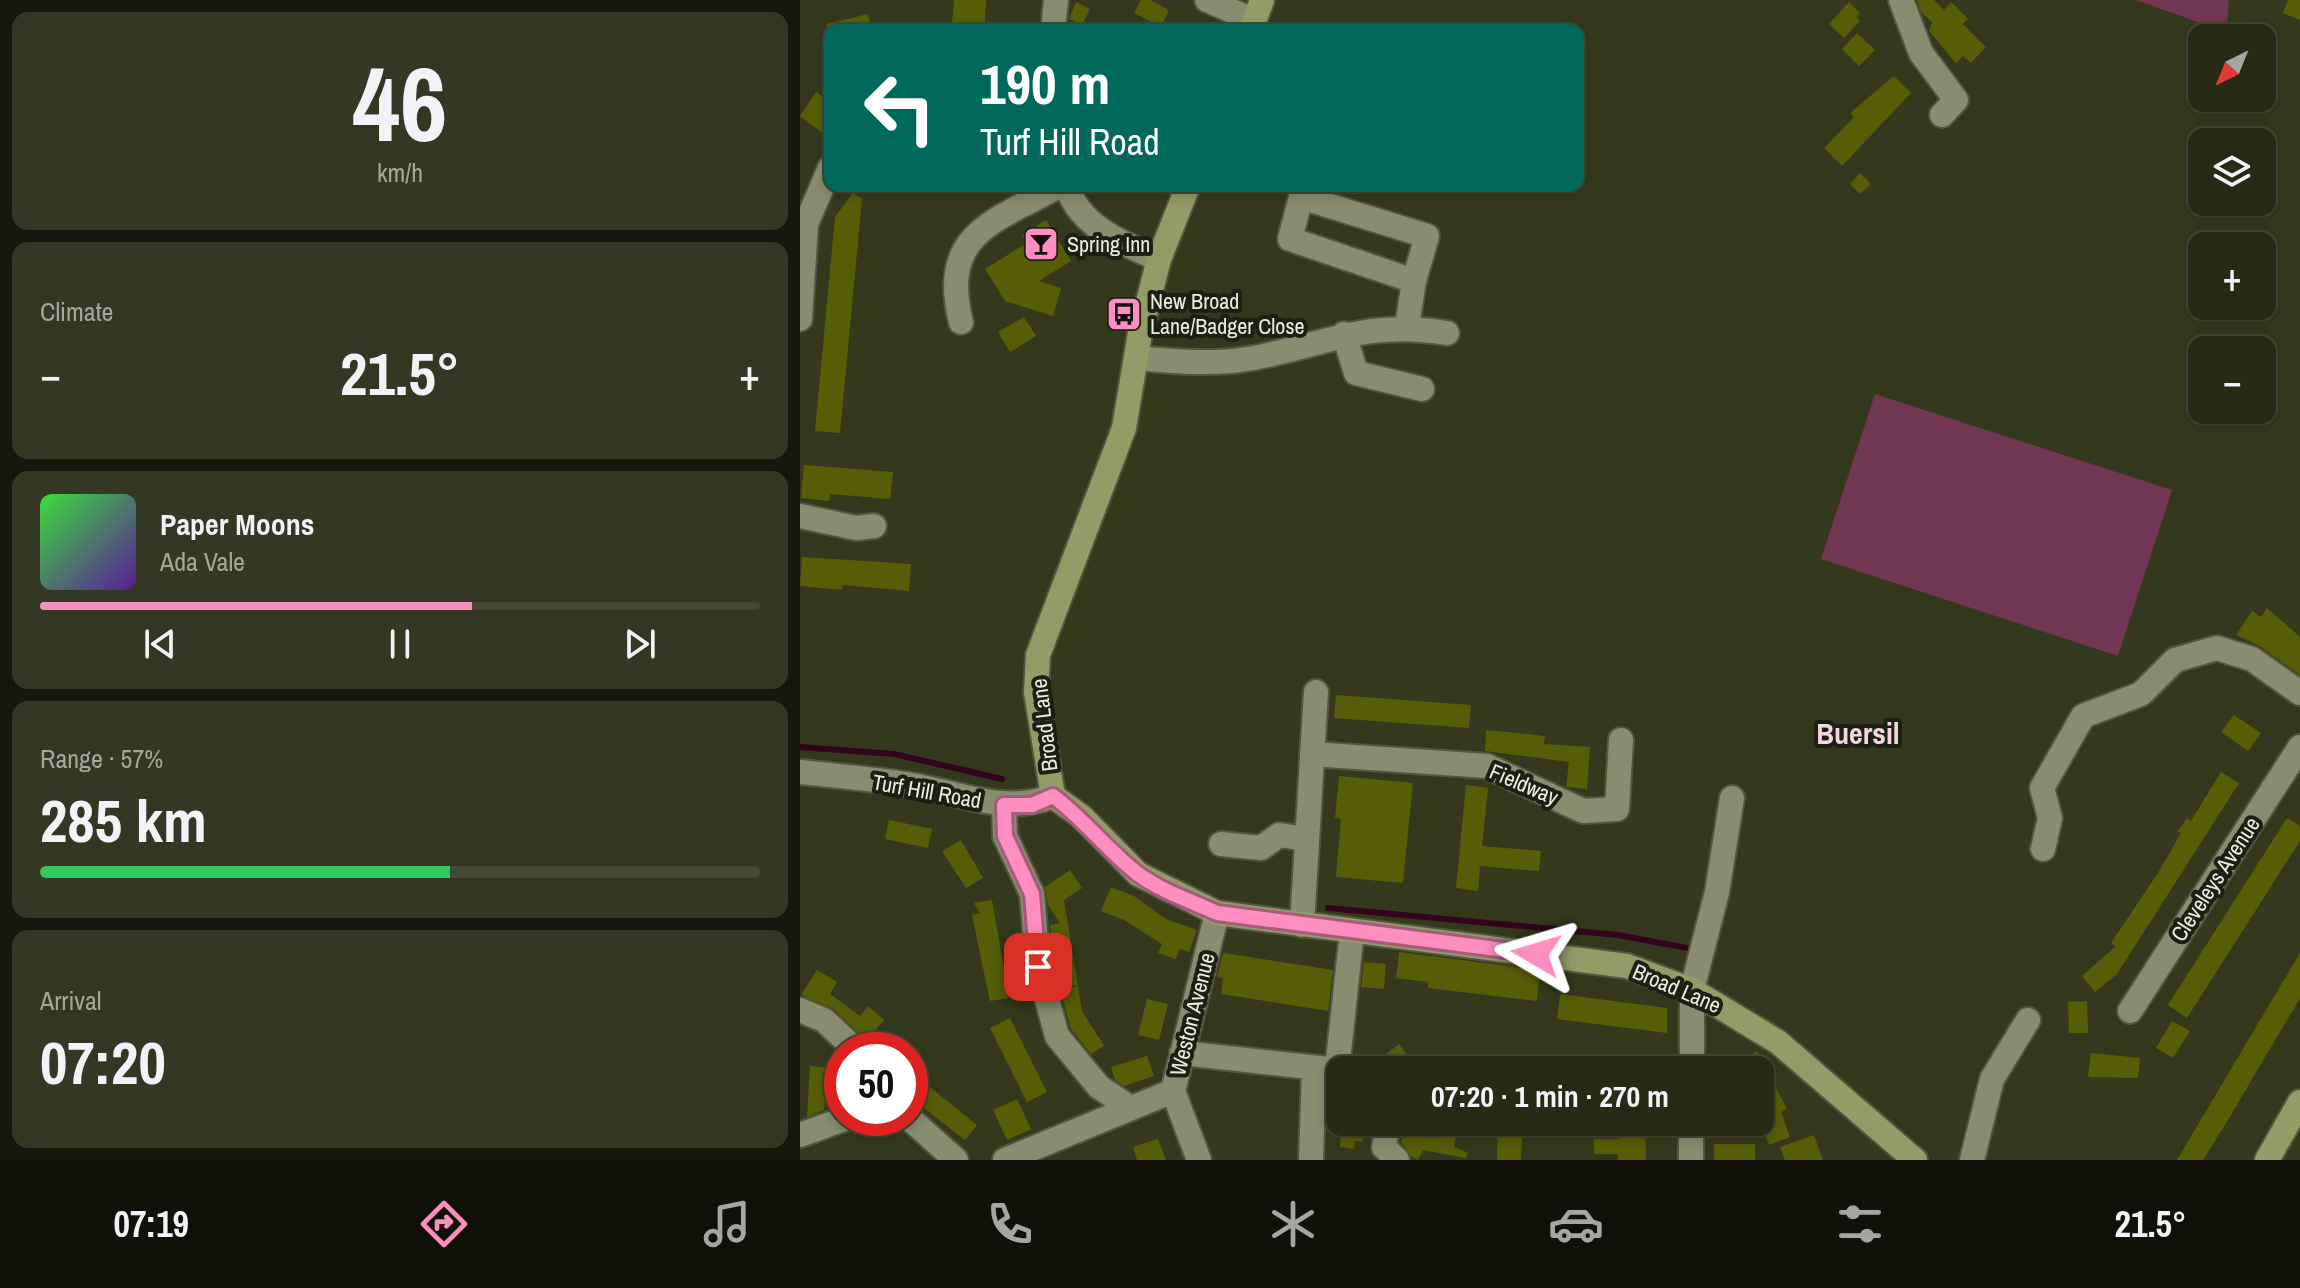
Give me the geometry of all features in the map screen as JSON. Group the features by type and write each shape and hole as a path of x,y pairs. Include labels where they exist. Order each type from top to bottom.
{"main road":[{"name":"Broad Lane","path":"1186,192 1159,259 1136,358 1124,428 1038,655 1036,692 1053,796 1082,817 1138,874 1175,895 1217,913 1627,966 1692,990 1778,1042 1915,1160"},
{"path":"2267,1160 2300,1102"}],"street":[{"path":"1054,24 1056,0"},
{"path":"1901,0 1921,53 1956,100 1942,115"},
{"path":"1210,1 1256,17"},
{"path":"800,319 806,224 824,182"},
{"path":"961,322 954,294 960,250 980,232 1049,192"},
{"path":"1069,192 1072,202 1113,240 1159,259"},
{"path":"1407,326 1414,281 1427,236 1301,197 1290,239 1414,281"},
{"path":"1136,358 1246,359 1344,334 1407,326 1447,333"},
{"path":"1344,334 1356,373 1422,389"},
{"path":"800,516 856,528 874,526"},
{"path":"2043,849 2050,818 2042,788 2083,716 2141,694 2175,660 2217,648 2252,659 2300,693"},
{"path":"1302,925 1316,692"},
{"name":"Fieldway","path":"1312,754 1487,766 1583,811 1617,809 1621,740"},
{"name":"Cleveleys Avenue","path":"2130,1011 2300,747"},
{"name":"Turf Hill Road","path":"800,772 914,785 1004,805 1032,805 1053,796"},
{"path":"1692,1056 1692,990 1717,892 1732,798"},
{"path":"1004,805 1005,836 1032,894 1038,967 1057,1036 1099,1087 1131,1108"},
{"path":"1221,844 1261,848 1279,835 1306,839"},
{"name":"Weston Avenue","path":"1199,1160 1173,1091 1217,913"},
{"path":"1182,1053 1337,1070 1352,931"},
{"path":"800,1010 824,1020 837,1032"},
{"path":"1972,1160 1992,1079 2028,1020"},
{"path":"1311,1160 1314,1068"},
{"path":"1005,1160 1173,1091"},
{"path":"800,1135 824,1126"},
{"path":"928,1135 956,1160"},
{"path":"1386,1136 1384,1147 1397,1160"},
{"path":"1691,1136 1691,1160"}],"shaded area":[{"path":"2136,0 2229,0 2227,24 2204,24"},
{"path":"1875,394 2172,490 2118,656 1821,559"}],"building":[{"path":"954,0 986,0 985,23 952,23"},
{"path":"1141,0 1150,0 1169,10 1162,24 1155,24 1134,13"},
{"path":"1917,0 1934,0 1944,10 1951,2 1968,19 1963,24 1986,47 1971,63 1963,56 1956,63 1929,31 1932,22 1921,12"},
{"path":"2288,0 2300,0 2300,20 2283,13"},
{"path":"1076,2 1090,9 1082,24 1069,19"},
{"path":"1849,2 1860,13 1856,17 1860,21 1844,38 1829,24"},
{"path":"868,14 870,24 827,24"},
{"path":"1857,33 1875,50 1859,66 1842,49"},
{"path":"1894,76 1911,93 1842,166 1824,148 1854,117 1850,113"},
{"path":"816,92 824,98 824,134 800,116"},
{"path":"1860,173 1871,184 1860,194 1850,184"},
{"path":"853,193 862,199 840,433 815,431 835,217"},
{"path":"1046,220 1071,261 1039,281 1061,288 1053,316 1005,301 985,269 1027,243 1022,235"},
{"path":"1024,317 1036,336 1010,352 998,332"},
{"path":"804,465 893,472 890,499 830,494 829,501 801,498"},
{"path":"802,557 911,564 909,591 843,585 842,590 800,586"},
{"path":"2267,608 2300,637 2300,675 2261,647 2236,635 2252,611 2261,617"},
{"path":"1336,695 1471,705 1469,728 1334,718"},
{"path":"2234,715 2261,733 2248,751 2221,732"},
{"path":"1486,730 1545,736 1544,744 1590,747 1587,789 1566,787 1569,762 1485,751"},
{"path":"2221,772 2239,783 2117,974 2095,992 2082,976 2116,946 2111,943 2158,873 2181,833 2178,831 2187,818 2191,821"},
{"path":"1339,776 1413,783 1403,883 1336,877 1341,819 1335,818"},
{"path":"1466,785 1488,788 1482,846 1541,851 1539,871 1480,866 1478,891 1456,888"},
{"path":"2287,818 2300,826 2300,841 2187,1018 2168,1005"},
{"path":"889,820 932,829 928,848 885,839"},
{"path":"961,840 983,878 966,888 942,851"},
{"path":"1070,870 1082,888 1064,900 1082,1011 1104,1046 1091,1054 1071,1029 1061,993 1077,985 1059,988 1053,964 1050,925 1060,923 1048,905 1045,887"},
{"path":"1111,887 1134,896 1166,919 1197,930 1189,952 1180,949 1176,959 1158,953 1162,944 1124,920 1101,911"},
{"path":"992,900 1009,998 990,1001 972,915 980,913 974,903"},
{"path":"1399,952 1540,970 1537,1001 1428,988 1428,982 1396,978"},
{"path":"1223,953 1333,970 1328,1011 1221,994 1223,978 1217,977"},
{"path":"2300,953 2300,998 2228,1120 2203,1160 2177,1160"},
{"path":"1364,962 1386,964 1384,989 1361,987"},
{"path":"817,970 837,982 830,994 860,1016 868,1006 884,1020 876,1029 879,1032 858,1032 834,1009 801,995"},
{"path":"1560,994 1667,1008 1667,1033 1557,1019"},
{"path":"1147,999 1168,1004 1159,1040 1138,1035"},
{"path":"2087,1001 2088,1033 2069,1033 2068,1002"},
{"path":"1010,1018 1047,1092 1027,1102 990,1028"},
{"path":"2172,1021 2190,1031 2173,1058 2156,1048"},
{"path":"1399,1044 1408,1056 1384,1056"},
{"path":"2091,1053 2140,1058 2138,1078 2088,1077"},
{"path":"1147,1056 1154,1076 1124,1086 1115,1080 1111,1067"},
{"path":"810,1066 824,1068 824,1110 807,1117"},
{"path":"928,1084 977,1125 965,1140 928,1111"},
{"path":"1774,1084 1787,1109 1781,1112 1790,1137 1769,1145 1765,1136 1774,1136"},
{"path":"1017,1099 1031,1129 1007,1140 993,1110"},
{"path":"1814,1135 1823,1160 1785,1160 1780,1147"},
{"path":"1341,1136 1364,1136 1363,1142 1355,1141 1354,1149 1340,1147"},
{"path":"1404,1136 1456,1136 1454,1147 1468,1153 1466,1158 1423,1150 1418,1160 1401,1142"},
{"path":"1498,1136 1522,1136 1521,1160 1497,1160"},
{"path":"1618,1136 1645,1136 1646,1160 1618,1160 1618,1154 1594,1154 1594,1139 1618,1139"},
{"path":"1158,1139 1166,1160 1137,1160 1133,1147"},
{"path":"1714,1144 1755,1144 1755,1160 1714,1160"}],"waterway":[{"path":"800,747 894,754 1002,779"},
{"path":"1328,908 1618,935 1687,948"}],"place":[{"name":"Spring Inn","path":"1041,244"},
{"name":"New Broad Lane/Badger Close","path":"1124,314"}],"district":[{"name":"Buersil","path":"1858,733"}],"route":[{"path":"1038,967 1032,894 1005,836 1004,805 1032,805 1053,796 1082,817 1138,874 1175,895 1217,913 1536,954"}]}
